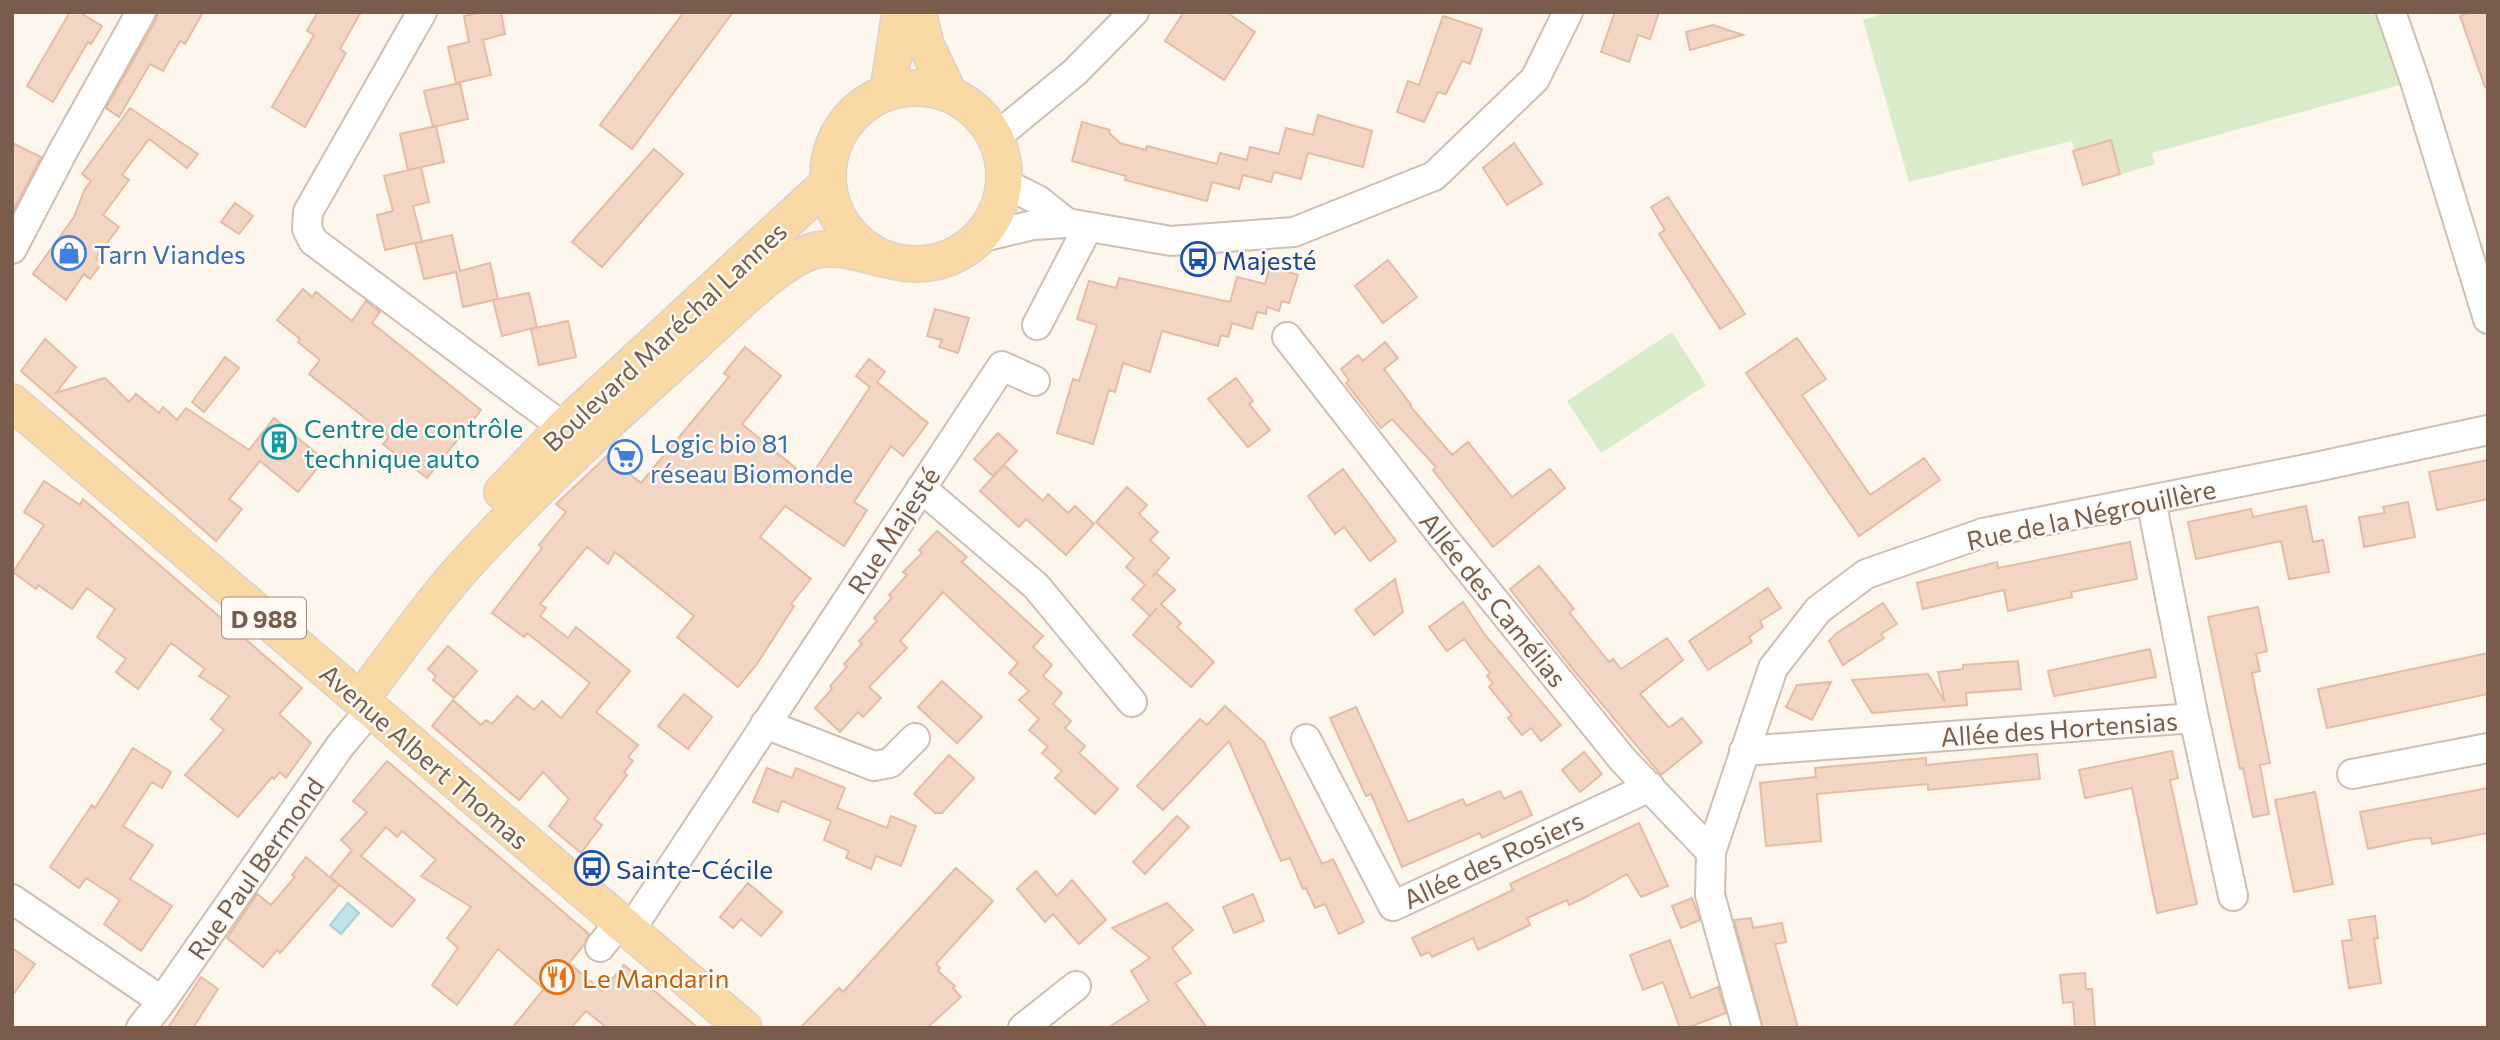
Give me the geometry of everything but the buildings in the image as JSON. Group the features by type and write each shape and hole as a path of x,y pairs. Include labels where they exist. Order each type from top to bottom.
{"main road":[{"path":"888,91 900,12"},
{"path":"918,12 926,45 949,93"},
{"name":"Boulevard Maréchal Lannes","path":"358,697 467,564 600,428 758,286 811,252 835,248 888,260 912,265 936,262 959,253 979,238 1000,203 1004,183 1002,152 984,118 968,103 949,93 929,87 888,91 862,105 841,127 830,154 827,184 833,209 846,232 865,249 888,260"},
{"name":"Boulevard Maréchal Lannes","path":"358,697 384,634 455,542 564,427 827,184"},
{"name":"Avenue Albert Thomas","path":"12,402 358,697 611,926 744,1028"}],"street":[{"path":"12,249 141,12"},
{"path":"422,12 308,212 307,229 313,241 564,427 600,428"},
{"path":"996,137 1075,72 1134,12"},
{"path":"979,238 1033,225 1078,225 1171,241 1294,232 1434,176 1535,79 1568,12"},
{"path":"2391,12 2416,84 2488,319"},
{"path":"1004,183 1078,225"},
{"path":"1037,325 1078,225"},
{"name":"Allée des Camélias","path":"1287,337 1443,537 1623,760 1711,852"},
{"name":"Rue Majesté","path":"611,926 765,724 1002,366 1035,381"},
{"name":"Rue de la Négrouillère","path":"1747,1028 1710,895 1711,852 1773,668 1818,610 1866,575 1983,533 2488,430"},
{"path":"921,488 1036,586 1132,702"},
{"name":"Allée des Hortensias","path":"1744,751 2194,718 2151,500"},
{"name":"Rue Paul Bermond","path":"141,1028 340,746 358,697"},
{"path":"2194,718 2233,896"},
{"path":"765,724 874,766 890,763 915,738"},
{"name":"Allée des Rosiers","path":"1307,739 1393,906 1650,788"},
{"path":"2352,774 2488,748"},
{"path":"12,899 162,1001"},
{"path":"1023,1028 1076,986"}],"green space":[{"path":"1889,12 2376,12 2403,84 2152,153 2155,164 2085,185 2072,141 1909,182 1863,20"},
{"path":"1672,332 1706,385 1601,453 1567,401"}],"water":[{"path":"348,903 359,913 341,934 330,925"}],"place":[{"name":"Tarn Viandes","path":"69,253"},
{"name":"Majesté","path":"1198,259"},
{"name":"Centre de contrôle technique auto","path":"279,442"},
{"name":"Logic bio 81 réseau Biomonde","path":"625,457"},
{"name":"Sainte-Cécile","path":"592,868"},
{"name":"Le Mandarin","path":"557,977"}]}
